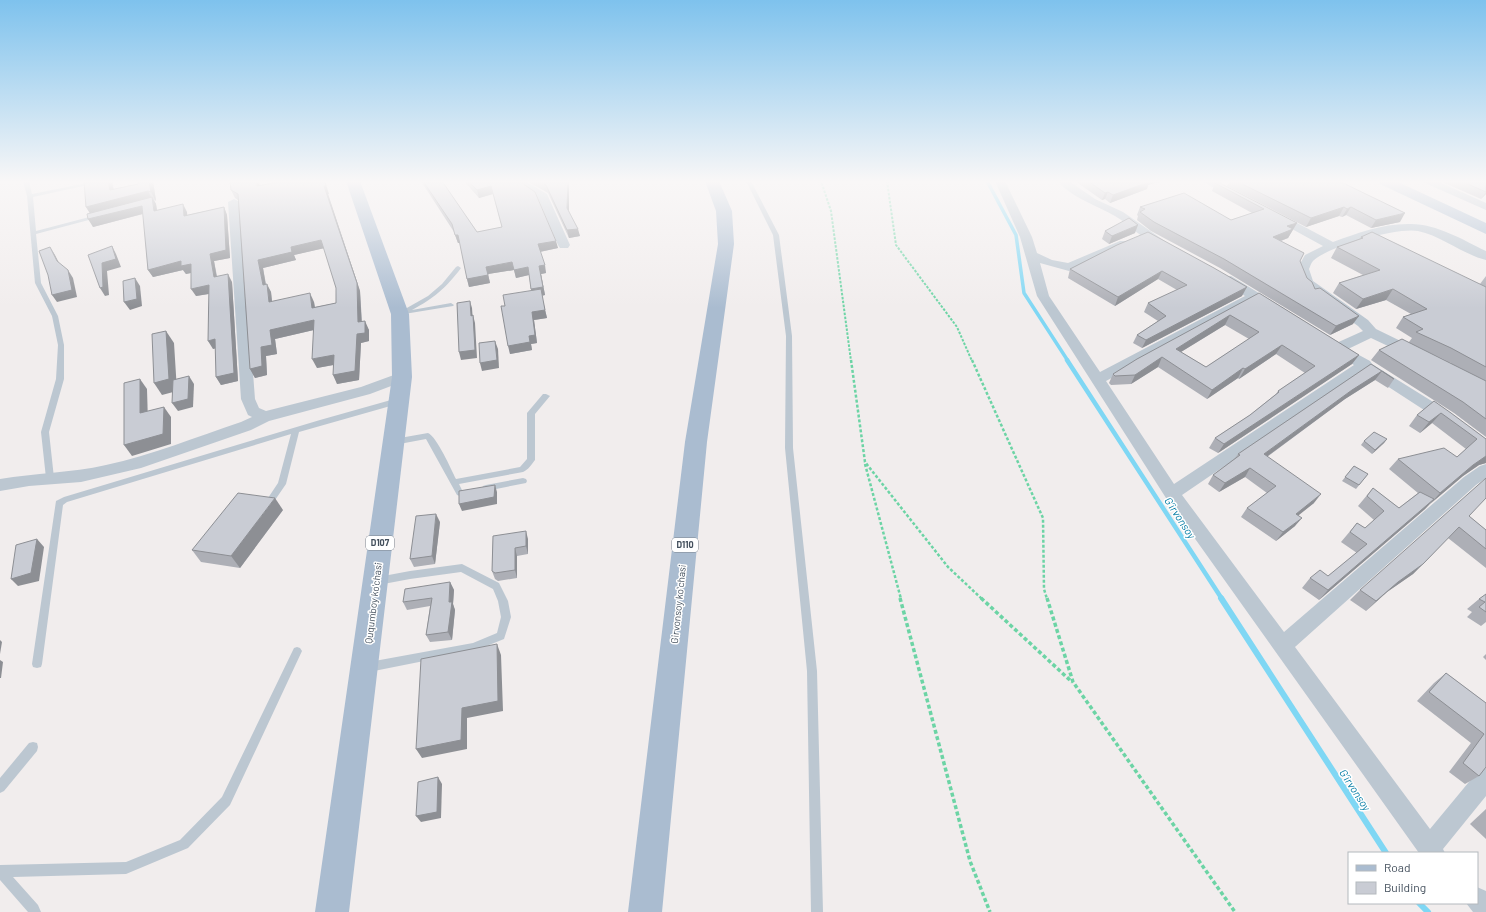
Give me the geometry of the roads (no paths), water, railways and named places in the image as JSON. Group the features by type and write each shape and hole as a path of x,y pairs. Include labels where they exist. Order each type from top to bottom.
{"main road":[{"name":"Ququmboy ko'chasi","path":"332,912 402,377 400,314 368,224"},
{"name":"Girvonsoy koʻchasi","path":"645,912 696,442 726,244 725,224"},
{"path":"1474,224 1486,229"}],"street":[{"path":"236,224 248,399 253,411 264,417"},
{"path":"555,224 564,245"},
{"path":"1020,224 1026,237 1043,296 1097,380 1172,494 1431,851 1486,779"},
{"path":"1132,224 1146,234 1173,249"},
{"path":"1288,224 1332,246"},
{"path":"1416,224 1420,229"},
{"path":"1424,357 1371,332 1363,323 1307,283 1303,269 1308,259 1332,246 1380,231 1412,227 1452,240 1486,256"},
{"path":"1031,255 1049,263 1069,267 1146,234"},
{"path":"1366,236 1380,243"},
{"path":"1215,272 1286,316"},
{"path":"1097,380 1254,296"},
{"path":"1337,348 1359,339 1371,332"},
{"path":"1324,340 1365,364 1454,423"},
{"path":"1172,494 1365,364"},
{"path":"0,485 50,478 81,476 141,462 246,426 264,417 365,391 382,383 402,377"},
{"path":"1282,645 1470,482 1486,470"},
{"path":"1478,900 1486,908"}],"lane":[{"path":"33,224 38,283 55,316 61,345 60,379 46,432 50,478"},
{"path":"34,233 71,224"},
{"path":"770,224 776,235 790,336 789,448 812,671 817,912"},
{"path":"400,314 430,297 444,285 458,268"},
{"path":"400,314 450,305"},
{"path":"454,482 523,469 531,460 531,413 546,396"},
{"path":"37,664 57,508 59,503 64,500 296,430 399,401"},
{"path":"270,501 282,484 296,430"},
{"path":"394,442 428,436 460,493 523,481"},
{"path":"364,668 474,647 501,636 506,617 503,601 496,586 462,568 410,575 375,582"},
{"path":"1,871 126,868 184,844 226,801 297,651"},
{"path":"0,787 33,747"},
{"path":"1,871 35,912"}],"waterway":[{"name":"G‘irvonsoy","path":"1010,224 1016,235 1024,293 1068,361"},
{"name":"G‘irvonsoy","path":"1067,360 1222,599"},
{"name":"G‘irvonsoy","path":"1221,598 1385,852"},
{"name":"G‘irvonsoy","path":"1420,904 1428,912"}]}
